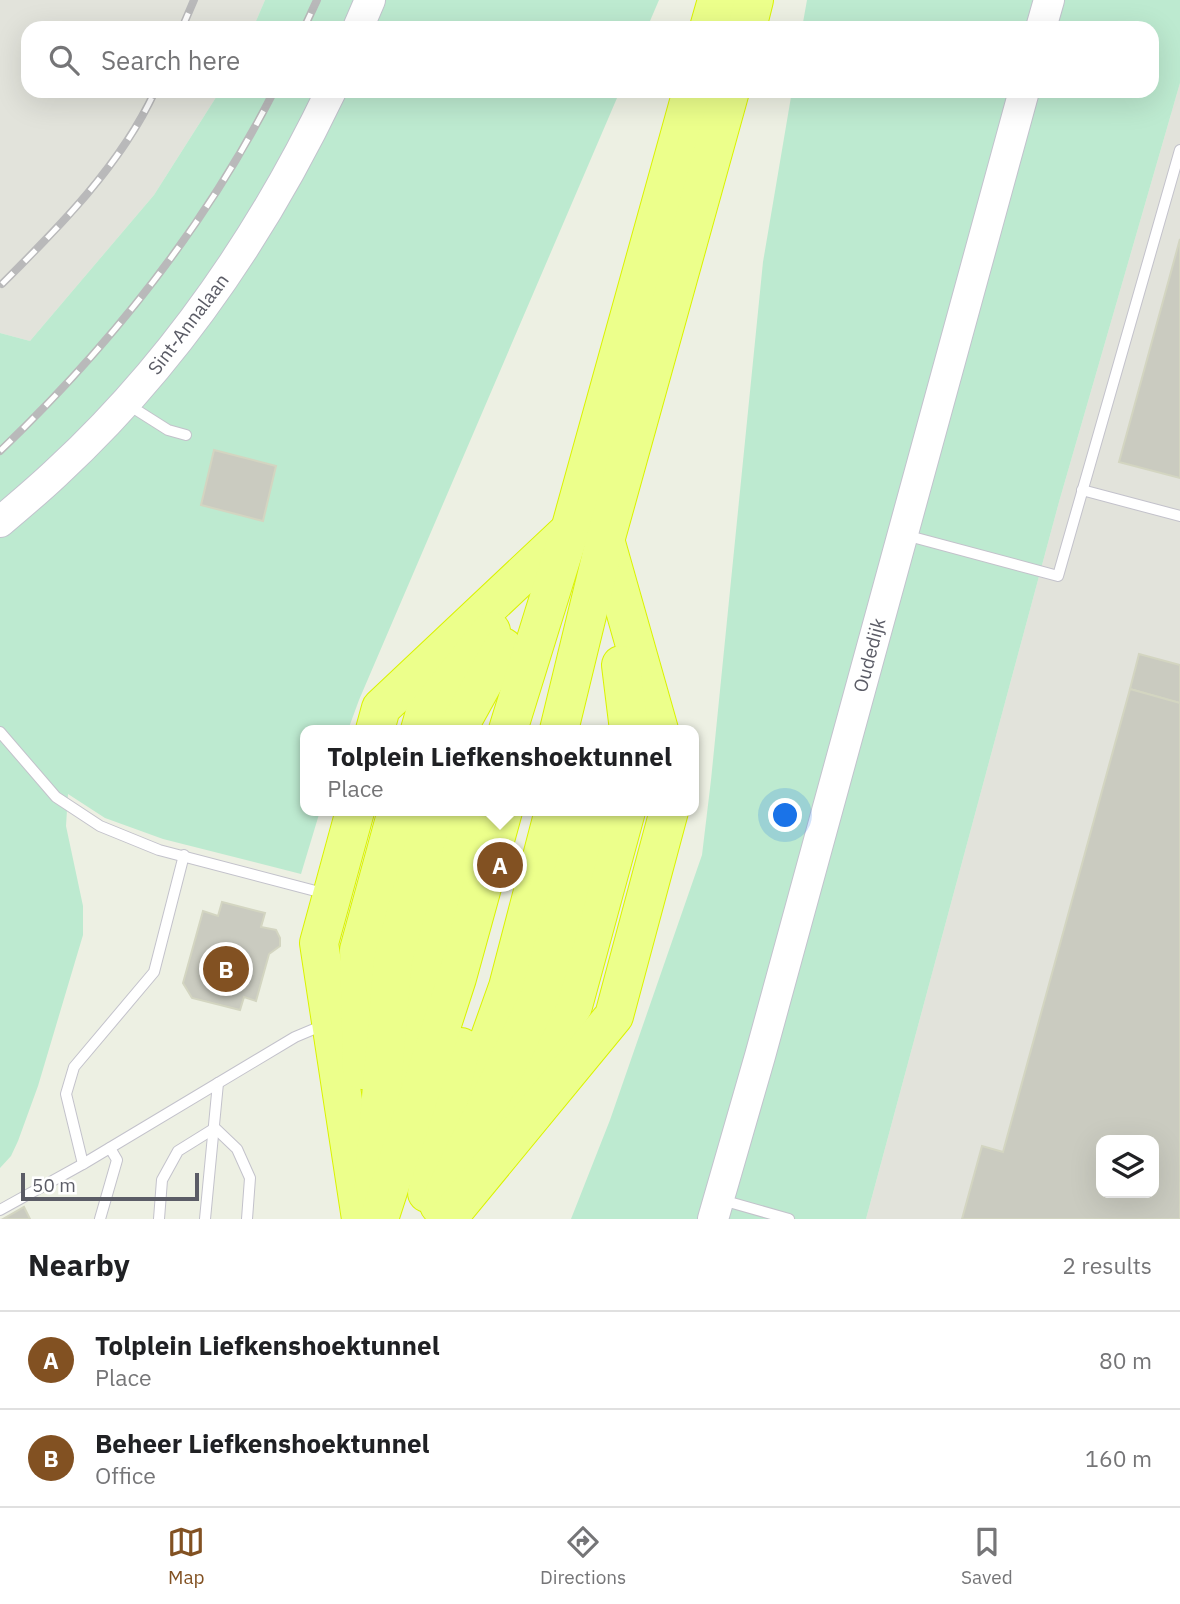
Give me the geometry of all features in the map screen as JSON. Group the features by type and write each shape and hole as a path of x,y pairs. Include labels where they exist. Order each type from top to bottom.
{"highway":[{"path":"711,21 717,0"},
{"path":"749,21 754,0"},
{"path":"545,725 690,98"},
{"path":"527,725 728,98"},
{"path":"376,725 381,708 588,536"},
{"path":"404,725 408,712 588,536"},
{"path":"421,725 424,716 588,536"},
{"path":"440,725 588,536"},
{"path":"460,725 588,536"},
{"path":"477,725 588,536"},
{"path":"494,725 588,536"},
{"path":"510,725 588,536"},
{"path":"560,725 588,536"},
{"path":"573,725 588,536"},
{"path":"586,725 588,536"},
{"path":"588,536 602,725"},
{"path":"588,536 615,725"},
{"path":"588,536 628,725"},
{"path":"588,536 641,725"},
{"path":"588,536 657,725"},
{"path":"357,816 403,913"},
{"path":"379,816 342,947 391,1001"},
{"path":"370,1219 391,1001 403,913 397,816"},
{"path":"370,1219 391,1001 376,956 415,816"},
{"path":"370,1219 393,960 403,913 432,816"},
{"path":"403,913 449,816"},
{"path":"403,913 464,816"},
{"path":"370,1219 484,816"},
{"path":"391,1001 319,943 403,913 498,816"},
{"path":"433,1219 477,980 521,816"},
{"path":"433,1219 491,982 536,816"},
{"path":"433,1219 508,987 553,816"},
{"path":"433,1219 524,991 569,816"},
{"path":"433,1219 540,996 589,816"},
{"path":"433,1219 555,1002 606,816"},
{"path":"433,1219 573,1006 625,816"},
{"path":"433,1219 589,1009 642,816"},
{"path":"433,1219 614,1016 668,816"}],"street":[{"path":"361,21 370,0"},
{"path":"1043,21 1049,0"},
{"name":"Sint-Annalaan","path":"0,522 57,473 124,403 156,368 197,315 274,199 327,98"},
{"name":"Oudedijk","path":"716,1209 761,1056 1022,98"}],"lane":[{"path":"902,534 1058,576 1180,150"},
{"path":"124,403 168,430 186,435"},
{"path":"1082,490 1180,516"},
{"path":"0,732 56,797 100,826 159,850 403,913"},
{"path":"83,1164 66,1094 74,1067 153,972 184,855"},
{"path":"0,1210 83,1164 295,1037 391,1001"},
{"path":"205,1219 218,1083"},
{"path":"159,1219 162,1180 178,1151 215,1128"},
{"path":"215,1128 237,1149 250,1178 247,1219"},
{"path":"100,1219 117,1160 110,1148"},
{"path":"716,1209 789,1219"}],"shaded area":[{"path":"0,0 265,0 256,21 21,21 21,98 216,98 154,195 30,341 0,333"},
{"path":"1180,83 1180,1219 866,1219 1059,502"}],"green space":[{"path":"265,0 659,0 650,21 256,21"},
{"path":"807,0 1180,0 1180,83 1059,502 866,1219 571,1219 610,1120 702,855 763,262 791,98 1159,98 1159,21 803,21"},
{"path":"216,98 617,98 350,725 300,725 300,816 318,816 301,874 163,839 105,818 68,794 66,826 83,906 83,935 38,1086 18,1141 11,1156 0,1168 0,333 30,341 154,195"}],"building":[{"path":"1180,239 1180,478 1119,462"},
{"path":"214,450 276,466 263,521 201,505"},
{"path":"1139,654 1180,665 1180,703 1130,689"},
{"path":"1130,689 1180,703 1180,1219 962,1219 982,1146 1003,1152"},
{"path":"222,902 265,913 261,927 276,930 280,938 280,946 269,954 256,1001 244,997 240,1010 192,998 183,983 203,911 218,916"},
{"path":"24,1207 30,1219 3,1219"}],"railway":[{"path":"185,21 194,0"},
{"path":"307,21 317,0"},
{"path":"2,284 107,170 151,98"},
{"path":"0,451 80,370 152,283 218,190 270,98"}],"place":[{"name":"Tolplein Liefkenshoektunnel","path":"500,865"},
{"name":"Beheer Liefkenshoektunnel","path":"226,969"}]}
